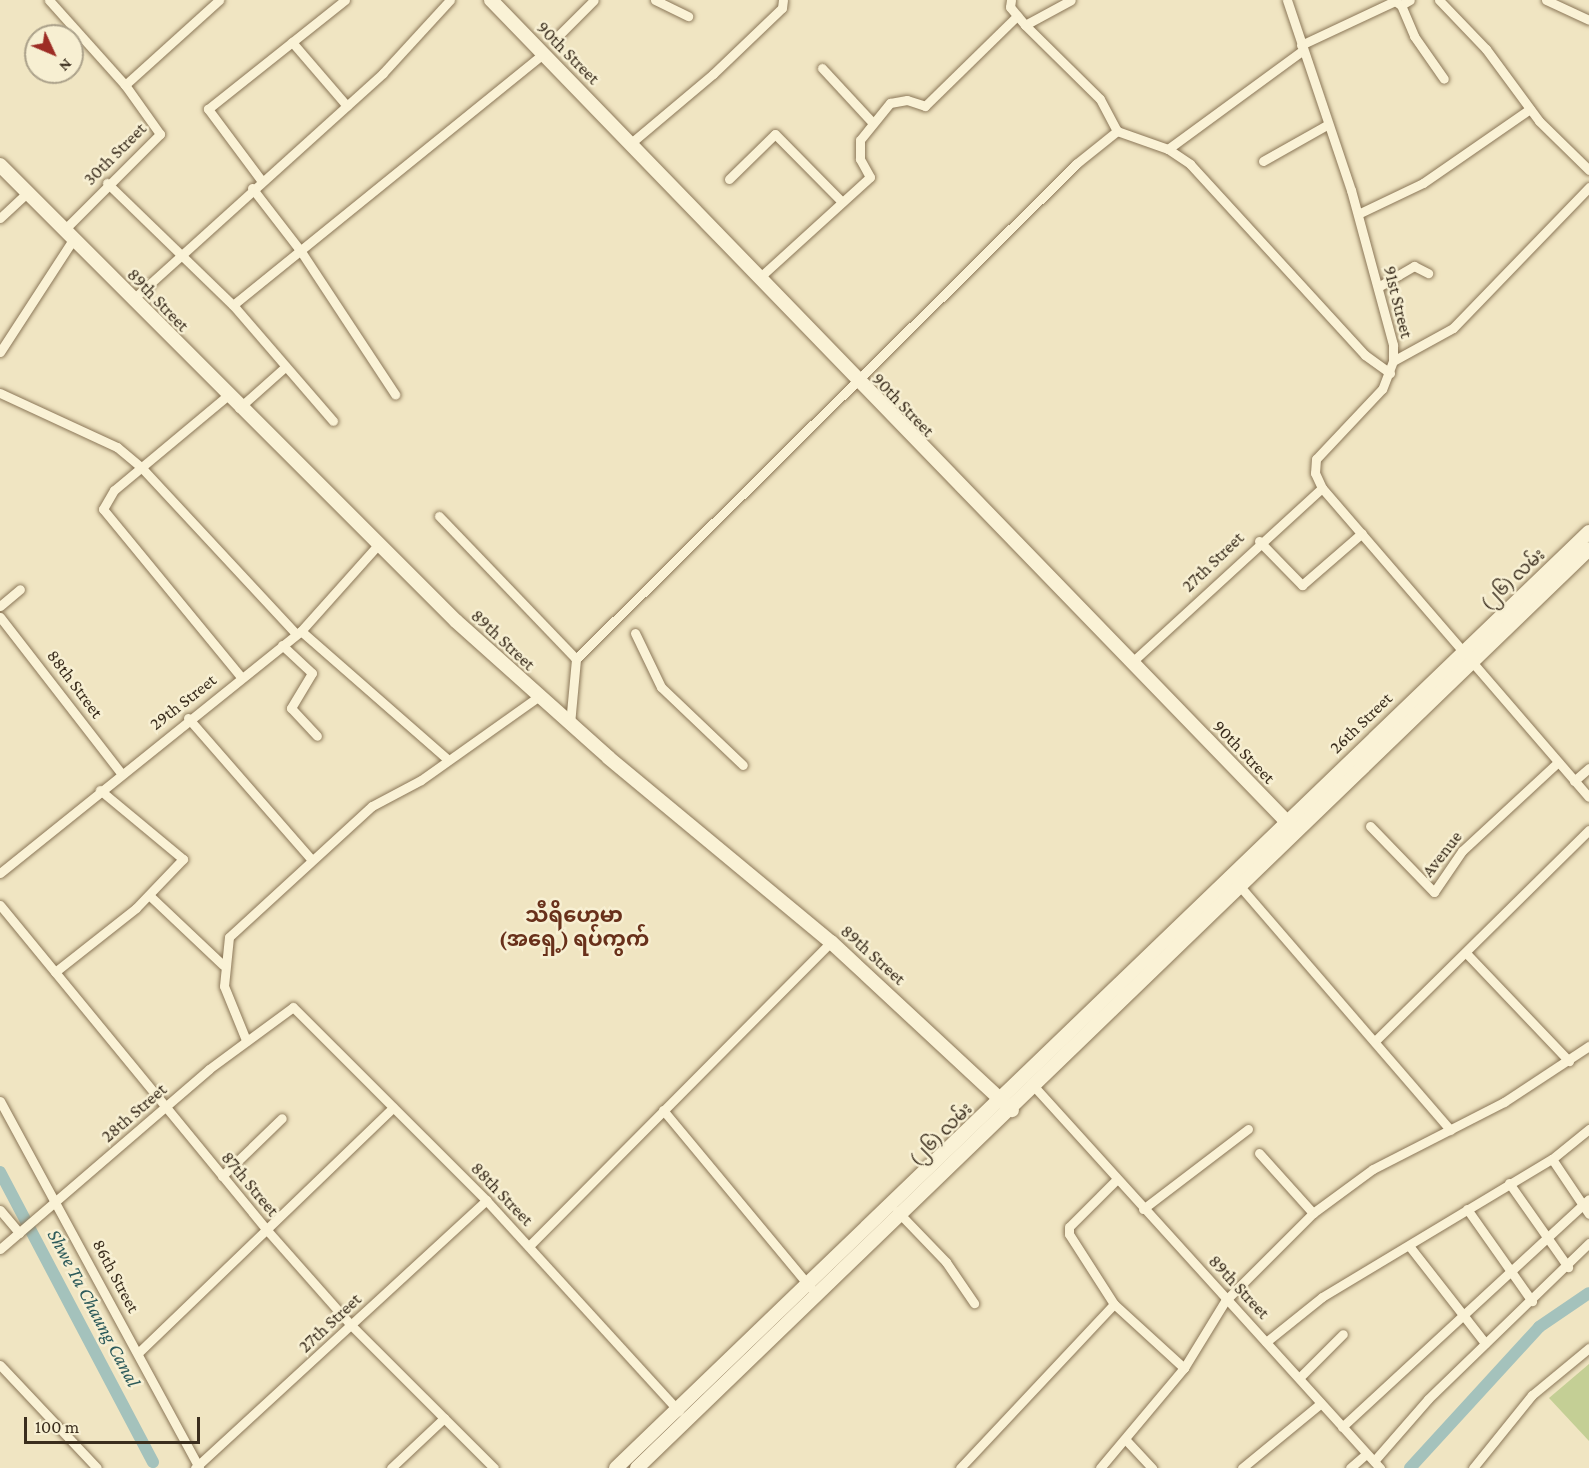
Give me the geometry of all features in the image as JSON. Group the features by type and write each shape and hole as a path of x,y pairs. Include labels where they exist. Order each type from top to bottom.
{"street":[{"path":"49,0 126,85 219,0"},
{"path":"261,180 208,109 345,0"},
{"path":"132,300 252,188 347,106 450,0"},
{"name":"90th Street","path":"490,0 631,143 858,384 1291,825"},
{"path":"559,35 594,0"},
{"path":"655,0 688,16"},
{"path":"631,143 713,74 782,8 783,0"},
{"path":"1011,0 1017,16 1025,25 1100,99 1117,131 1168,149 1210,184 1365,355 1390,373"},
{"path":"1025,25 1071,0"},
{"name":"91st Street","path":"1287,0 1358,214 1378,287 1393,361 1390,373 1377,394 1314,463 1322,488"},
{"path":"1439,0 1486,49 1530,109 1589,170"},
{"path":"1546,0 1589,20"},
{"path":"1168,149 1302,48 1395,1 1405,2 1418,44 1444,79"},
{"path":"759,278 870,177 860,159 860,140 890,103 907,100 925,106 1017,16"},
{"path":"292,42 347,106"},
{"path":"233,305 544,53"},
{"path":"822,68 873,123"},
{"name":"30th Street","path":"0,352 69,234 107,183 160,134 126,85"},
{"path":"1358,214 1423,183 1530,109"},
{"path":"1263,161 1327,125"},
{"path":"570,724 576,659 858,384 1076,164 1117,131"},
{"path":"729,179 778,134 842,201"},
{"name":"89th Street","path":"0,165 377,546 538,697 831,942 1012,1110"},
{"path":"107,183 233,305 333,421"},
{"path":"1393,361 1462,321 1589,187"},
{"path":"252,188 300,250 395,394"},
{"path":"0,218 28,192"},
{"path":"1378,287 1414,266 1428,273"},
{"path":"239,408 285,367"},
{"path":"0,393 117,447 141,467 298,632 446,758"},
{"path":"227,396 105,499 103,509 241,677"},
{"path":"1322,488 1589,797"},
{"name":"27th Street","path":"1131,663 1259,541 1322,488"},
{"path":"439,516 576,659"},
{"name":"(၂၆) လမ်း","path":"1466,657 1589,532"},
{"path":"1259,541 1302,585 1362,533"},
{"name":"29th Street","path":"0,873 188,718 298,632 377,546"},
{"name":"(၂၆) လမ်း","path":"1466,657 1589,549"},
{"path":"0,606 20,589"},
{"name":"88th Street","path":"0,617 121,773"},
{"path":"635,633 661,687 743,765"},
{"path":"282,645 312,673 291,708 317,736"},
{"name":"26th Street","path":"1291,825 1466,657"},
{"path":"246,1040 224,986 223,965 229,937 311,859 372,806 421,780 446,758 538,697"},
{"path":"188,718 311,859"},
{"name":"Avenue","path":"1370,826 1434,892 1462,851 1558,762"},
{"path":"1574,781 1589,768"},
{"path":"55,972 150,896 183,859 99,790"},
{"name":"(၂၆) လမ်း","path":"898,1212 1001,1099 1030,1081 1291,825"},
{"path":"1376,1040 1467,954 1589,830"},
{"path":"1234,880 1376,1040 1450,1130"},
{"path":"150,896 223,965"},
{"name":"87th Street","path":"0,904 266,1229 351,1325 494,1468"},
{"path":"529,1246 831,942"},
{"path":"1467,954 1569,1061"},
{"name":"88th Street","path":"293,1007 486,1200 679,1411"},
{"name":"28th Street","path":"0,1249 246,1040 293,1007"},
{"path":"1100,1468 1184,1368 1225,1301 1313,1213 1373,1169 1450,1130 1569,1061 1589,1046"},
{"name":"89th Street","path":"1030,1081 1225,1301 1266,1342 1373,1461"},
{"name":"(၂၆) လမ်း","path":"638,1468 814,1292 898,1212 1012,1110 1030,1081"},
{"name":"86th Street","path":"0,1101 57,1202 197,1467"},
{"path":"138,1353 393,1108"},
{"path":"663,1110 814,1292"},
{"path":"222,1176 282,1118"},
{"path":"1143,1209 1248,1129"},
{"path":"1266,1342 1322,1297 1410,1247 1467,1209 1552,1159 1589,1129"},
{"path":"1259,1154 1313,1213"},
{"path":"1552,1159 1586,1202 1589,1214"},
{"path":"1116,1180 1068,1231 1114,1304 1184,1368"},
{"path":"1509,1183 1545,1240 1568,1267"},
{"name":"27th Street","path":"197,1467 486,1200"},
{"path":"1342,1427 1586,1202"},
{"path":"1467,1209 1508,1274 1532,1301"},
{"path":"0,1210 19,1233"},
{"path":"898,1212 946,1262 974,1303"},
{"path":"1350,1468 1373,1461 1485,1343 1568,1267 1589,1243"},
{"path":"1410,1247 1460,1316 1485,1343"},
{"name":"(၂၆) လမ်း","path":"616,1468 814,1292"},
{"path":"960,1468 1114,1304"},
{"path":"1299,1378 1343,1334"},
{"path":"1473,1468 1532,1395 1589,1348"},
{"path":"0,1365 97,1468"},
{"path":"1242,1468 1321,1403"},
{"path":"391,1468 444,1418"},
{"path":"1125,1439 1152,1468"}],"green space":[{"path":"1589,1364 1589,1441 1549,1398"}],"waterway":[{"name":"Shwe Ta Chaung Canal","path":"0,1172 153,1462"},
{"path":"1410,1468 1539,1327 1589,1293"}],"district":[{"name":"သီရိဟေမာ (အရှေ့) ရပ်ကွက်","path":"574,927"}]}
